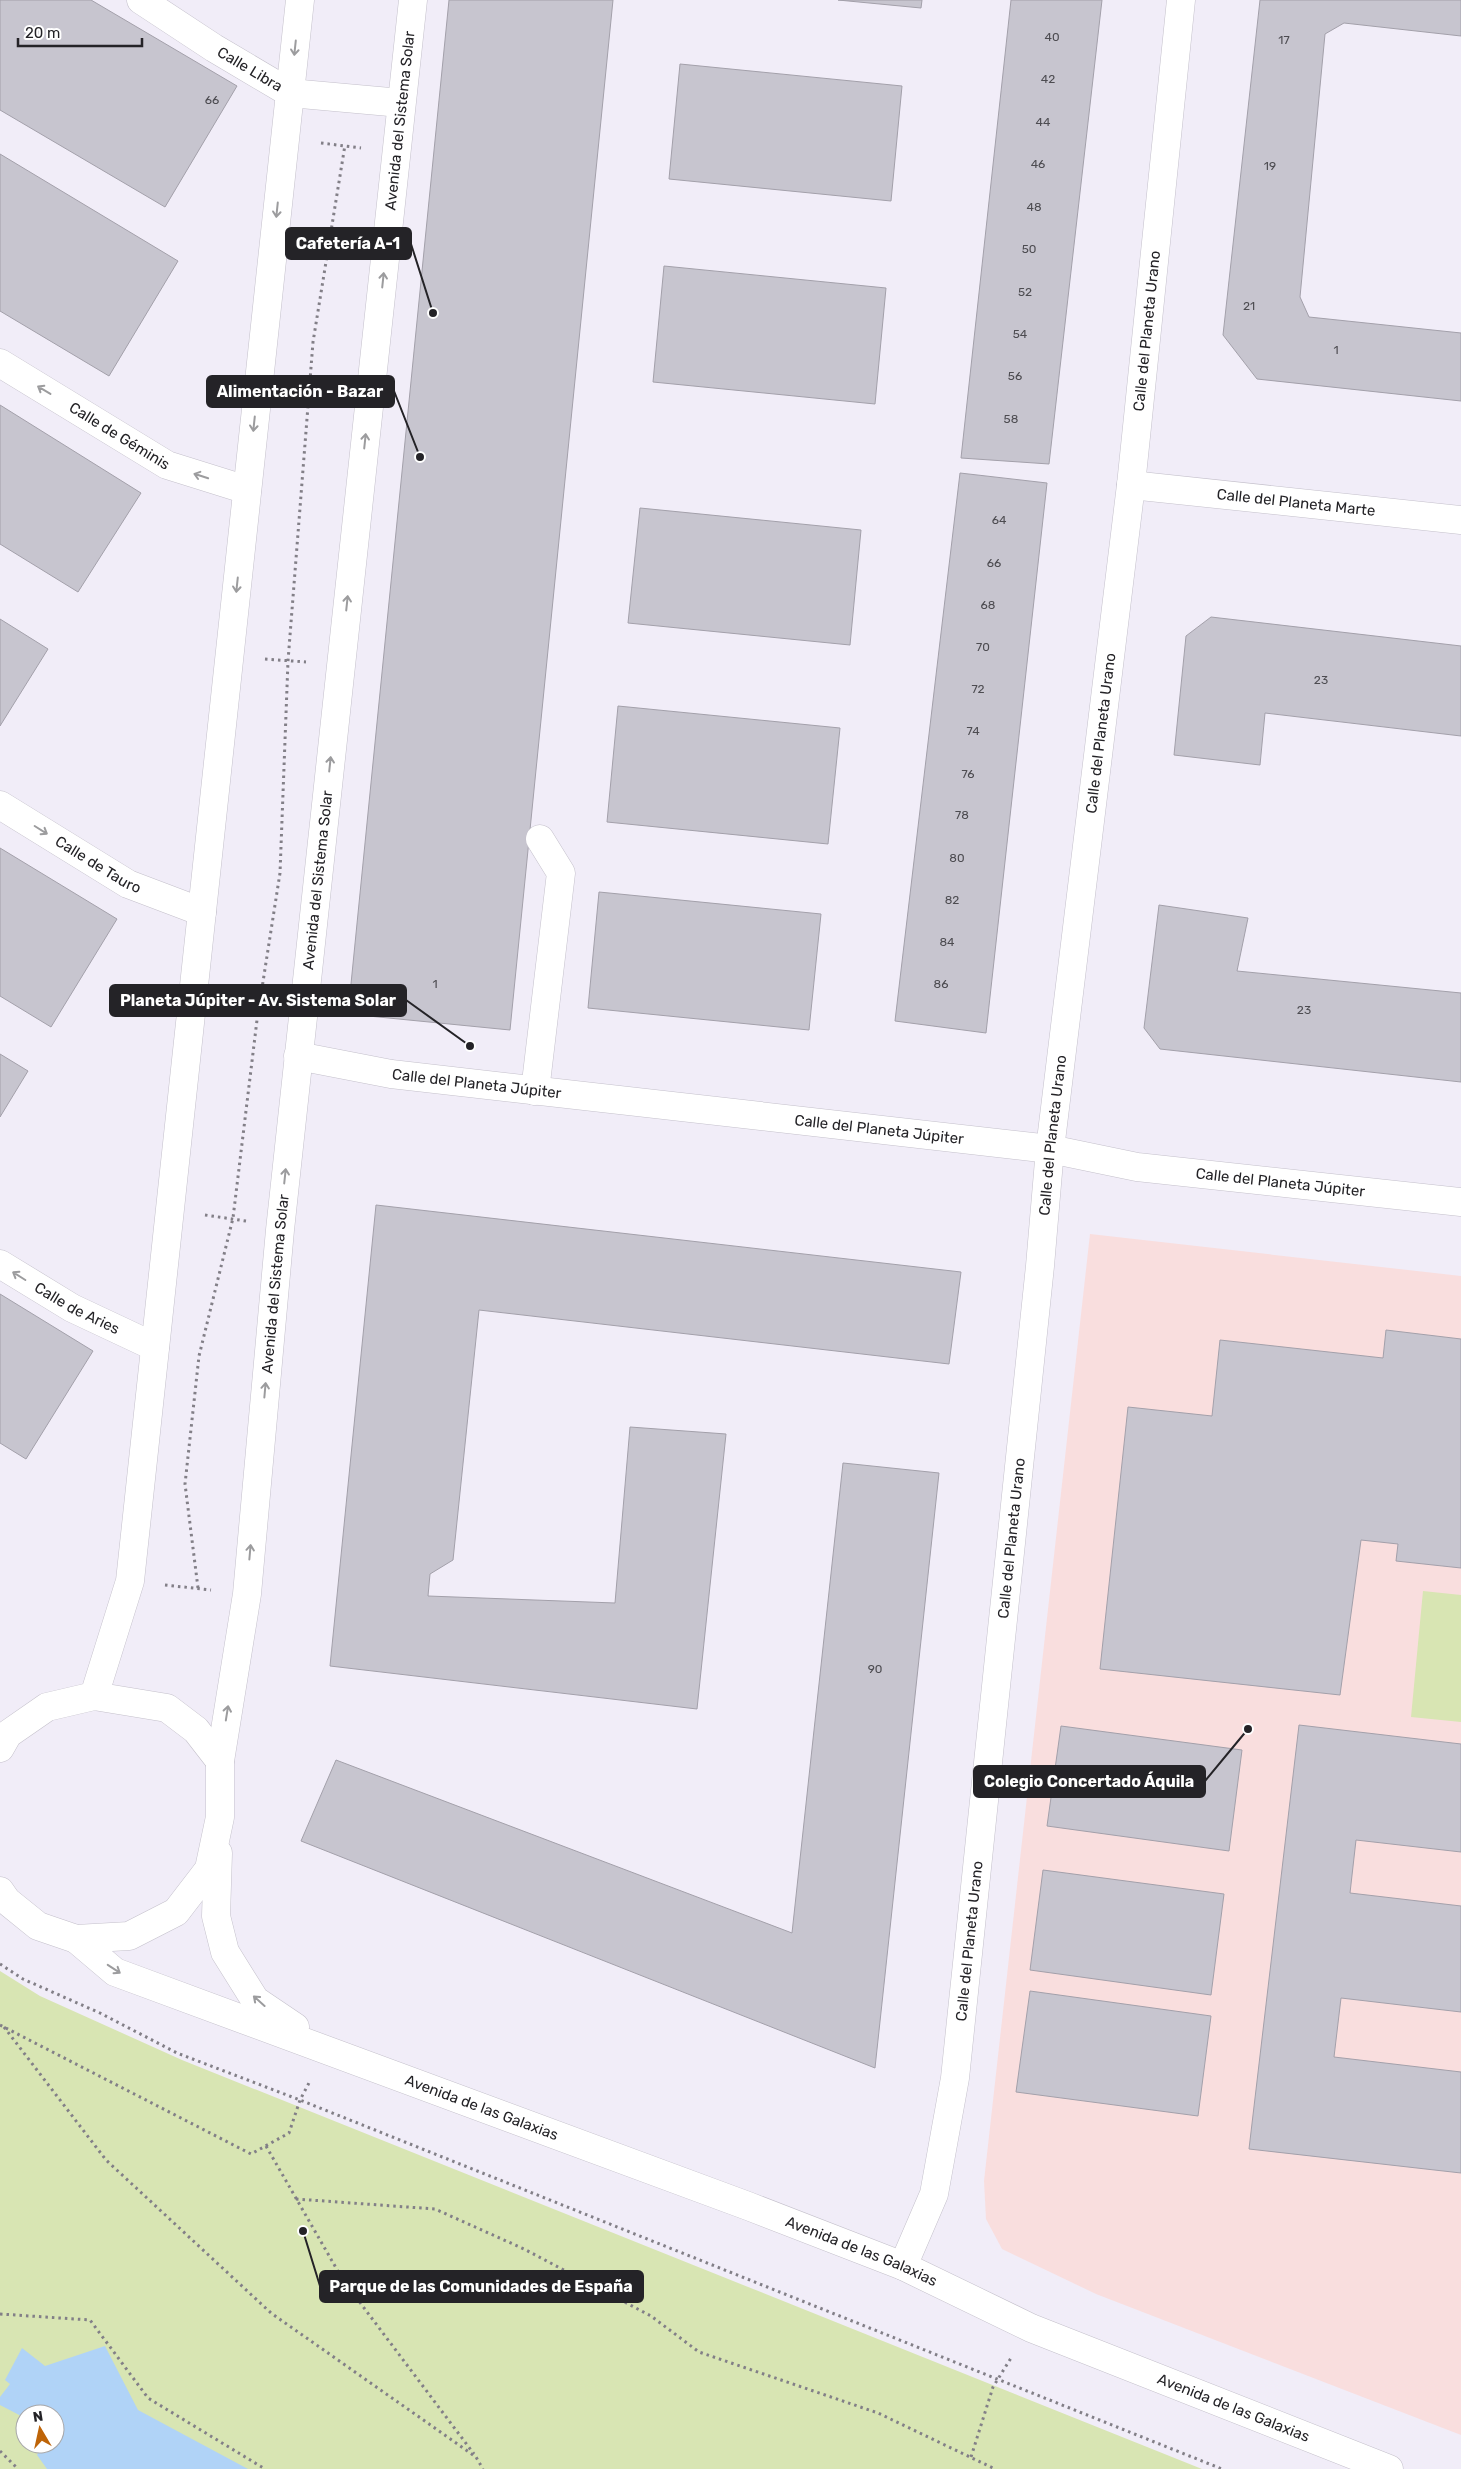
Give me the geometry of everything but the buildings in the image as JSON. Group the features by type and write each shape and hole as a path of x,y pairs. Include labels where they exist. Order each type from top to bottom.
{"street":[{"name":"Calle Libra","path":"141,0 214,48 290,93 401,103"},
{"path":"94,1696 130,1581 300,0"},
{"name":"Avenida del Sistema Solar","path":"220,1817 220,1761 246,1594 298,1056 413,0"},
{"name":"Calle del Planeta Urano","path":"903,2266 934,2194 955,2078 1038,1286 1050,1149 1132,485 1181,0"},
{"name":"Calle de Géminis","path":"0,363 167,465 247,490"},
{"name":"Calle del Planeta Marte","path":"1132,485 1461,520"},
{"name":"Calle de Tauro","path":"0,805 128,884 202,912"},
{"path":"535,1091 561,873 540,838"},
{"name":"Calle del Planeta Júpiter","path":"298,1056 391,1074 1050,1149 1136,1167 1461,1202"},
{"name":"Calle de Aries","path":"0,1264 72,1308 155,1347"},
{"path":"3,1736 47,1707 94,1696 166,1708 196,1730 220,1761"},
{"path":"0,1891 7,1901 38,1926 76,1938 129,1936 176,1912 208,1869 220,1817"},
{"name":"Avenida de las Galaxias","path":"220,1817 216,1916 226,1952 255,2000 327,2049"},
{"name":"Avenida de las Galaxias","path":"76,1938 115,1972 327,2049 903,2266 1031,2328 1389,2469"}],"path":[{"path":"285,140 344,145 396,154"},
{"path":"198,1588 185,1484 199,1356 233,1218 257,1020 280,873 288,661 313,342 344,145"},
{"path":"230,655 288,661 341,663"},
{"path":"170,1212 233,1218 280,1230"},
{"path":"130,1581 246,1594"},
{"path":"0,1964 23,1979 100,2013 177,2053 300,2100 1222,2469"},
{"path":"0,2025 250,2154 289,2133 300,2100 327,2049"},
{"path":"4,2027 106,2160 271,2313 476,2457"},
{"path":"266,2146 343,2280 476,2457 483,2469"},
{"path":"296,2199 435,2209 524,2250 650,2316 699,2352 878,2413 995,2469"},
{"path":"0,2314 90,2320 148,2398 265,2469"},
{"path":"971,2457 997,2379 1031,2328"},
{"path":"0,2452 18,2469"}],"shaded area":[{"path":"1090,1234 1461,1276 1461,2435 1096,2294 1002,2249 986,2219 984,2181"}],"green space":[{"path":"1423,1591 1461,1595 1461,1722 1411,1717"},
{"path":"0,1971 40,1996 182,2060 1202,2469 0,2469"}],"water":[{"path":"105,2346 138,2410 248,2469 47,2469 37,2455 65,2454 65,2404 15,2404 15,2413 0,2405 0,2397 10,2384 5,2380 22,2348 45,2366"}],"place":[{"name":"Cafetería A-1","path":"433,313"},
{"name":"Alimentación - Bazar","path":"420,457"},
{"name":"Planeta Júpiter - Av. Sistema Solar","path":"470,1046"},
{"name":"Colegio Concertado Áquila","path":"1248,1729"},
{"name":"Parque de las Comunidades de España","path":"303,2231"}]}
